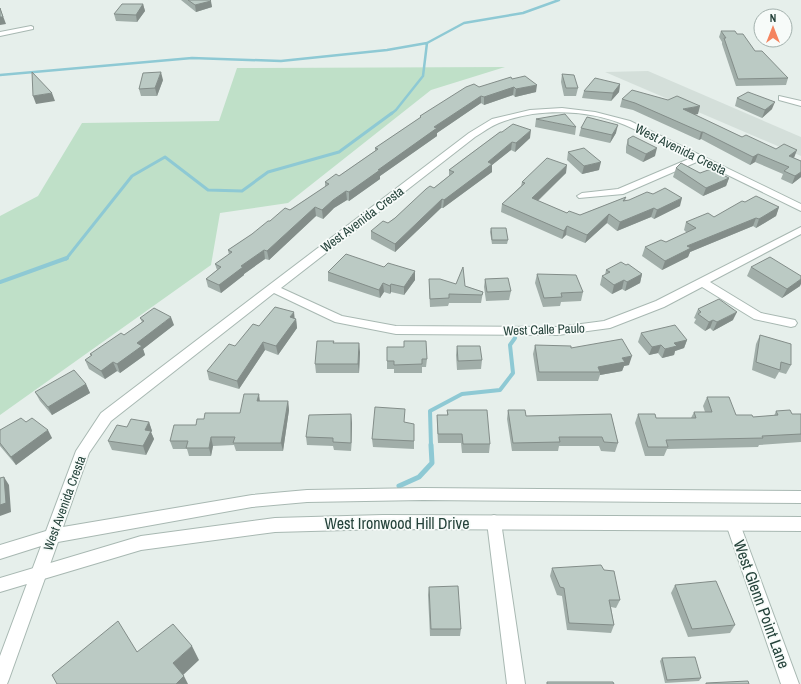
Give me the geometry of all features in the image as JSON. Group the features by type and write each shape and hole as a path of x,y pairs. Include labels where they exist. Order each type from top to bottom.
{"street":[{"path":"0,34 31,28"},
{"path":"782,98 801,104"},
{"name":"West Avenida Cresta","path":"0,679 83,451 106,417 472,135 495,121 530,112 562,110 595,114 627,123 801,208"},
{"path":"582,196 620,192 699,158"},
{"name":"West Calle Paulo","path":"272,288 339,319 396,330 558,331 606,325 660,304 801,230"},
{"path":"702,282 758,316 791,322"},
{"name":"West Ironwood Hill Drive","path":"0,552 52,536 252,501 307,496 423,494 801,497"},
{"path":"494,522 516,684"},
{"name":"West Ironwood Hill Drive","path":"0,584 141,544 275,524 494,522 801,524"},
{"name":"West Glenn Point Lane","path":"733,524 790,684"}],"shaded area":[{"path":"648,71 801,137 801,156 605,72"}],"green space":[{"path":"505,67 431,90 288,203 220,213 211,265 0,415 0,216 38,196 82,123 219,121 237,68"}],"building":[{"path":"188,0 210,0 211,1 195,5"},
{"path":"122,4 143,4 136,15 114,14"},
{"path":"0,8 3,17 0,17"},
{"path":"721,31 735,31 737,34 743,34 755,51 762,51 788,78 738,79 724,38 726,38"},
{"path":"32,72 52,93 33,96"},
{"path":"161,72 155,88 139,89 143,73"},
{"path":"562,74 574,75 578,88 566,88"},
{"path":"525,76 537,85 516,89 514,87 484,97 481,96 434,127 437,128 349,192 346,191 322,210 315,207 267,251 264,250 241,266 243,267 219,285 206,279 221,267 215,264 232,252 228,250 270,221 285,208 290,210 329,184 325,182 336,174 339,176 378,149 375,148 421,117 420,116 466,87 474,84 479,87 511,77 512,79"},
{"path":"595,78 620,84 613,93 584,91"},
{"path":"632,90 668,100 677,96 700,106 683,109 742,137 746,135 776,149 784,144 797,150 789,156 801,161 801,172 795,176 784,171 789,167 758,154 753,157 703,132 635,103 622,99"},
{"path":"748,92 775,102 765,110 737,98"},
{"path":"565,114 576,127 536,119"},
{"path":"587,117 618,125 612,135 581,128"},
{"path":"513,124 531,130 516,143 512,142 488,162 492,164 444,200 442,199 395,244 371,231 383,221 388,223 395,218 426,189 430,186 434,188 454,172 449,170"},
{"path":"633,136 657,148 646,154 628,145 628,139"},
{"path":"584,148 601,162 584,166 568,152"},
{"path":"547,158 567,165 532,198 567,213 569,211 580,215 626,197 623,201 647,192 653,194 665,188 682,198 657,210 654,208 620,222 609,214 587,235 567,226 564,231 502,204 525,183 522,182"},
{"path":"681,163 700,173 711,169 729,178 706,188 676,168"},
{"path":"756,196 779,207 759,219 756,218 687,246 691,248 665,261 645,247 661,240 666,242 696,228 686,222 708,213 714,217 742,201 745,202"},
{"path":"491,228 506,228 508,240 492,240"},
{"path":"346,254 384,267 388,263 415,271 404,287 391,284 390,286 383,283 379,290 328,272"},
{"path":"770,257 801,276 801,279 787,289 751,267"},
{"path":"621,262 626,265 628,264 642,274 627,282 624,280 614,285 602,276 610,272 606,270"},
{"path":"463,267 465,286 483,292 482,295 449,294 449,298 430,299 429,279 440,279 456,284"},
{"path":"537,274 576,275 583,292 561,293 562,297 544,298"},
{"path":"508,278 511,291 487,292 485,279"},
{"path":"719,299 737,312 717,322 713,320 709,322 698,314 701,312 698,309"},
{"path":"275,307 294,312 290,317 296,319 276,346 263,342 237,381 207,371 229,344 235,346 253,324 259,326"},
{"path":"154,308 171,317 137,343 142,346 117,364 113,362 101,371 85,360 92,355 90,354 121,333 124,335 144,321 140,318"},
{"path":"675,325 687,340 674,343 677,346 665,349 661,345 652,347 641,333"},
{"path":"760,335 791,344 791,365 781,362 780,370 756,362"},
{"path":"622,339 632,356 622,358 625,362 598,367 600,372 539,372 535,345 571,346 571,348"},
{"path":"317,341 334,341 333,343 359,343 358,364 315,364"},
{"path":"404,341 426,341 427,359 422,359 422,364 394,365 394,361 387,361 387,347 404,347"},
{"path":"457,346 480,346 482,360 458,361"},
{"path":"74,370 86,384 48,407 35,392"},
{"path":"244,394 259,394 257,401 288,401 281,443 233,443 235,437 211,437 209,448 186,448 188,441 170,441 174,425 196,425 197,419 204,419 205,413 240,413"},
{"path":"707,397 729,397 736,415 752,415 753,417 778,415 776,411 790,410 792,414 801,414 801,434 762,436 763,438 666,440 668,447 648,447 638,414 655,414 656,418 696,418 694,412 712,412"},
{"path":"375,407 405,409 404,422 414,424 414,441 372,439"},
{"path":"447,410 487,410 490,444 463,444 462,434 438,434 437,415 448,415"},
{"path":"508,410 525,410 526,416 611,414 618,443 604,442 602,437 559,437 560,442 513,443"},
{"path":"351,414 351,443 333,442 333,438 306,437 309,415"},
{"path":"21,418 26,422 32,418 48,430 11,457 0,443 0,430"},
{"path":"131,419 149,422 145,430 151,431 143,446 108,441 117,425 127,427"},
{"path":"4,477 6,503 0,505 0,478"},
{"path":"601,565 604,570 614,571 620,600 609,600 614,625 569,623 564,588 560,587 552,568"},
{"path":"716,581 735,625 692,629 675,585"},
{"path":"458,586 461,629 431,629 429,587"},
{"path":"118,621 137,652 173,624 192,646 173,663 184,676 176,684 57,684 52,675"},
{"path":"695,657 701,678 667,680 662,658"},
{"path":"748,681 749,684 706,684 706,683"},
{"path":"547,682 613,682 614,684 547,684"}],"waterway":[{"path":"427,43 464,23 523,13 559,0"},
{"path":"0,75 192,58 281,61 387,50 427,43"},
{"path":"391,114 396,110 423,76 427,43"},
{"path":"67,258 132,176 165,157 208,190 242,191 268,172 339,152 392,113"},
{"path":"0,282 67,258"},
{"path":"431,446 430,411 462,394 500,390 513,373 510,345 515,338"},
{"path":"399,486 419,477 432,463 431,445"}]}
